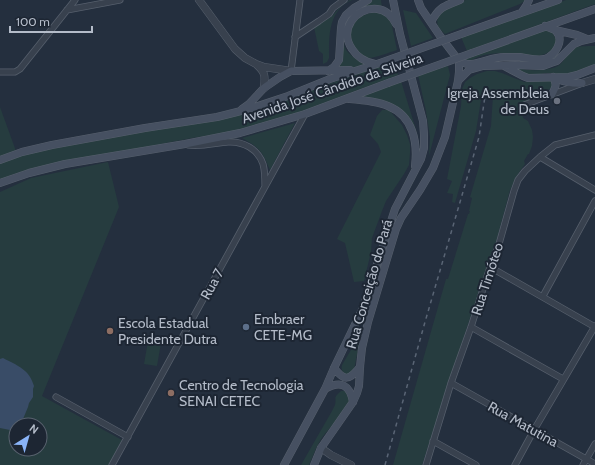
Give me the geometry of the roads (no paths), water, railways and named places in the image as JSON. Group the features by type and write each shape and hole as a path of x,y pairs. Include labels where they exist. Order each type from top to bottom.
{"main road":[{"path":"328,71 334,67 339,60 342,22 346,15 354,8 368,0"},
{"path":"284,465 325,389 362,310 395,209 421,159 424,148 422,121 393,0"},
{"path":"418,0 440,36 459,61 467,64 497,57 520,57 536,60 545,59 559,46 559,35 555,30"},
{"path":"431,22 442,7 460,0"},
{"path":"521,12 529,0"},
{"name":"Avenida José Cândido da Silveira","path":"0,160 22,152 52,145 216,117 252,108 288,96 330,79 378,64 558,0"},
{"path":"378,64 368,62 352,50 349,45 348,38 350,23 358,14 366,10 380,9 389,13 393,18 400,34"},
{"name":"Avenida José Cândido da Silveira","path":"0,183 29,173 65,164 240,134 305,114 595,9"},
{"path":"546,26 587,39"},
{"path":"458,81 469,70 483,66 543,66 557,61 568,48 574,44 587,39 595,38"},
{"name":"Rua Conceição do Pará","path":"314,465 321,448 354,402 359,386 362,348 368,322 396,229 401,218 420,191 433,168 445,137 458,81 459,61"},
{"path":"502,65 528,78 573,76 595,68"},
{"path":"237,112 249,104 264,88 291,71 358,70"},
{"path":"553,77 566,82 576,84 582,83"},
{"path":"552,94 556,82 553,77"},
{"path":"344,99 364,100 389,106 405,118 413,131 416,143 417,150 414,173"},
{"path":"334,368 340,376 345,378 351,377 360,368"},
{"path":"325,389 331,386 342,385 350,391 354,402"}],"street":[{"path":"0,72 15,72 20,69 75,0"},
{"path":"67,10 120,0"},
{"path":"200,0 235,49 245,58 256,64 291,71 300,0"},
{"path":"295,37 329,14 333,8 344,0"},
{"path":"256,64 263,71 265,79 264,88"},
{"path":"524,105 595,79"},
{"name":"Rua 7","path":"112,465 305,114"},
{"name":"Rua Timóteo","path":"426,465 451,383 472,326 499,244 518,180 525,171 555,145 595,135"},
{"name":"Rua 7","path":"186,144 196,146 232,142 244,144 256,152 261,158 264,168 264,187"},
{"path":"540,157 595,190"},
{"path":"264,168 272,173"},
{"path":"543,296 595,201"},
{"path":"490,268 595,326 534,430 516,465"},
{"path":"472,326 563,379"},
{"name":"Rua Matutina","path":"451,383 595,464"},
{"path":"56,397 128,437"},
{"path":"433,441 476,465"},
{"path":"583,465 595,444"},
{"path":"321,448 351,465"}],"water":[{"path":"3,358 26,372 32,380 34,386 33,397 24,417 8,417 8,430 0,428 0,359"}],"railway":[{"path":"385,465 479,137 485,96"}],"place":[{"name":"Igreja Assembleia de Deus","path":"557,101"},
{"name":"Embraer CETE-MG","path":"246,327"},
{"name":"Escola Estadual Presidente Dutra","path":"110,331"},
{"name":"Centro de Tecnologia SENAI CETEC","path":"171,393"}]}
